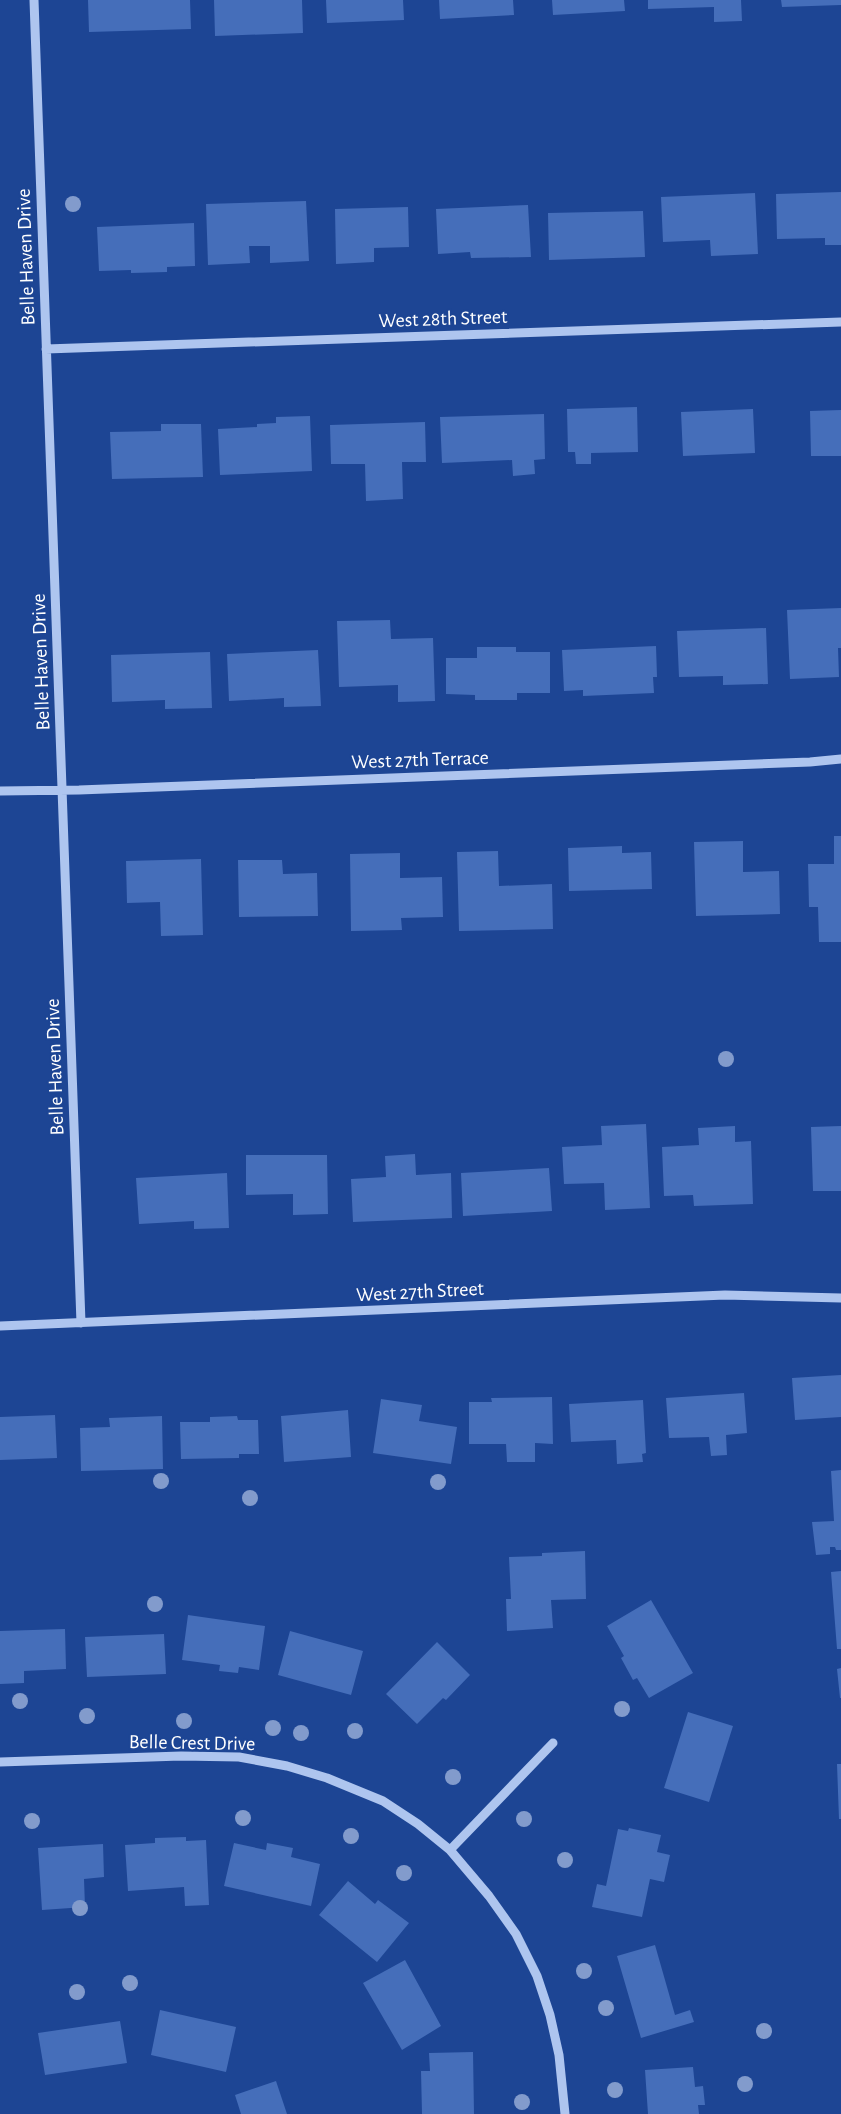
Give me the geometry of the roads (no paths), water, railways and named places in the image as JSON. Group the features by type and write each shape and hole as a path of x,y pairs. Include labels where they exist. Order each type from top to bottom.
{"street":[{"name":"Belle Haven Drive","path":"34,0 81,1323"},
{"name":"West 28th Street","path":"46,349 841,322"},
{"name":"West 27th Terrace","path":"0,791 810,762 841,759"},
{"name":"West 27th Street","path":"0,1326 725,1295 841,1298"},
{"path":"450,1850 553,1743"},
{"name":"Belle Crest Drive","path":"0,1762 194,1756 239,1757 287,1766 338,1782 384,1802 418,1824 450,1850 489,1896 516,1934 537,1976 550,2015 559,2055 565,2114"}]}
